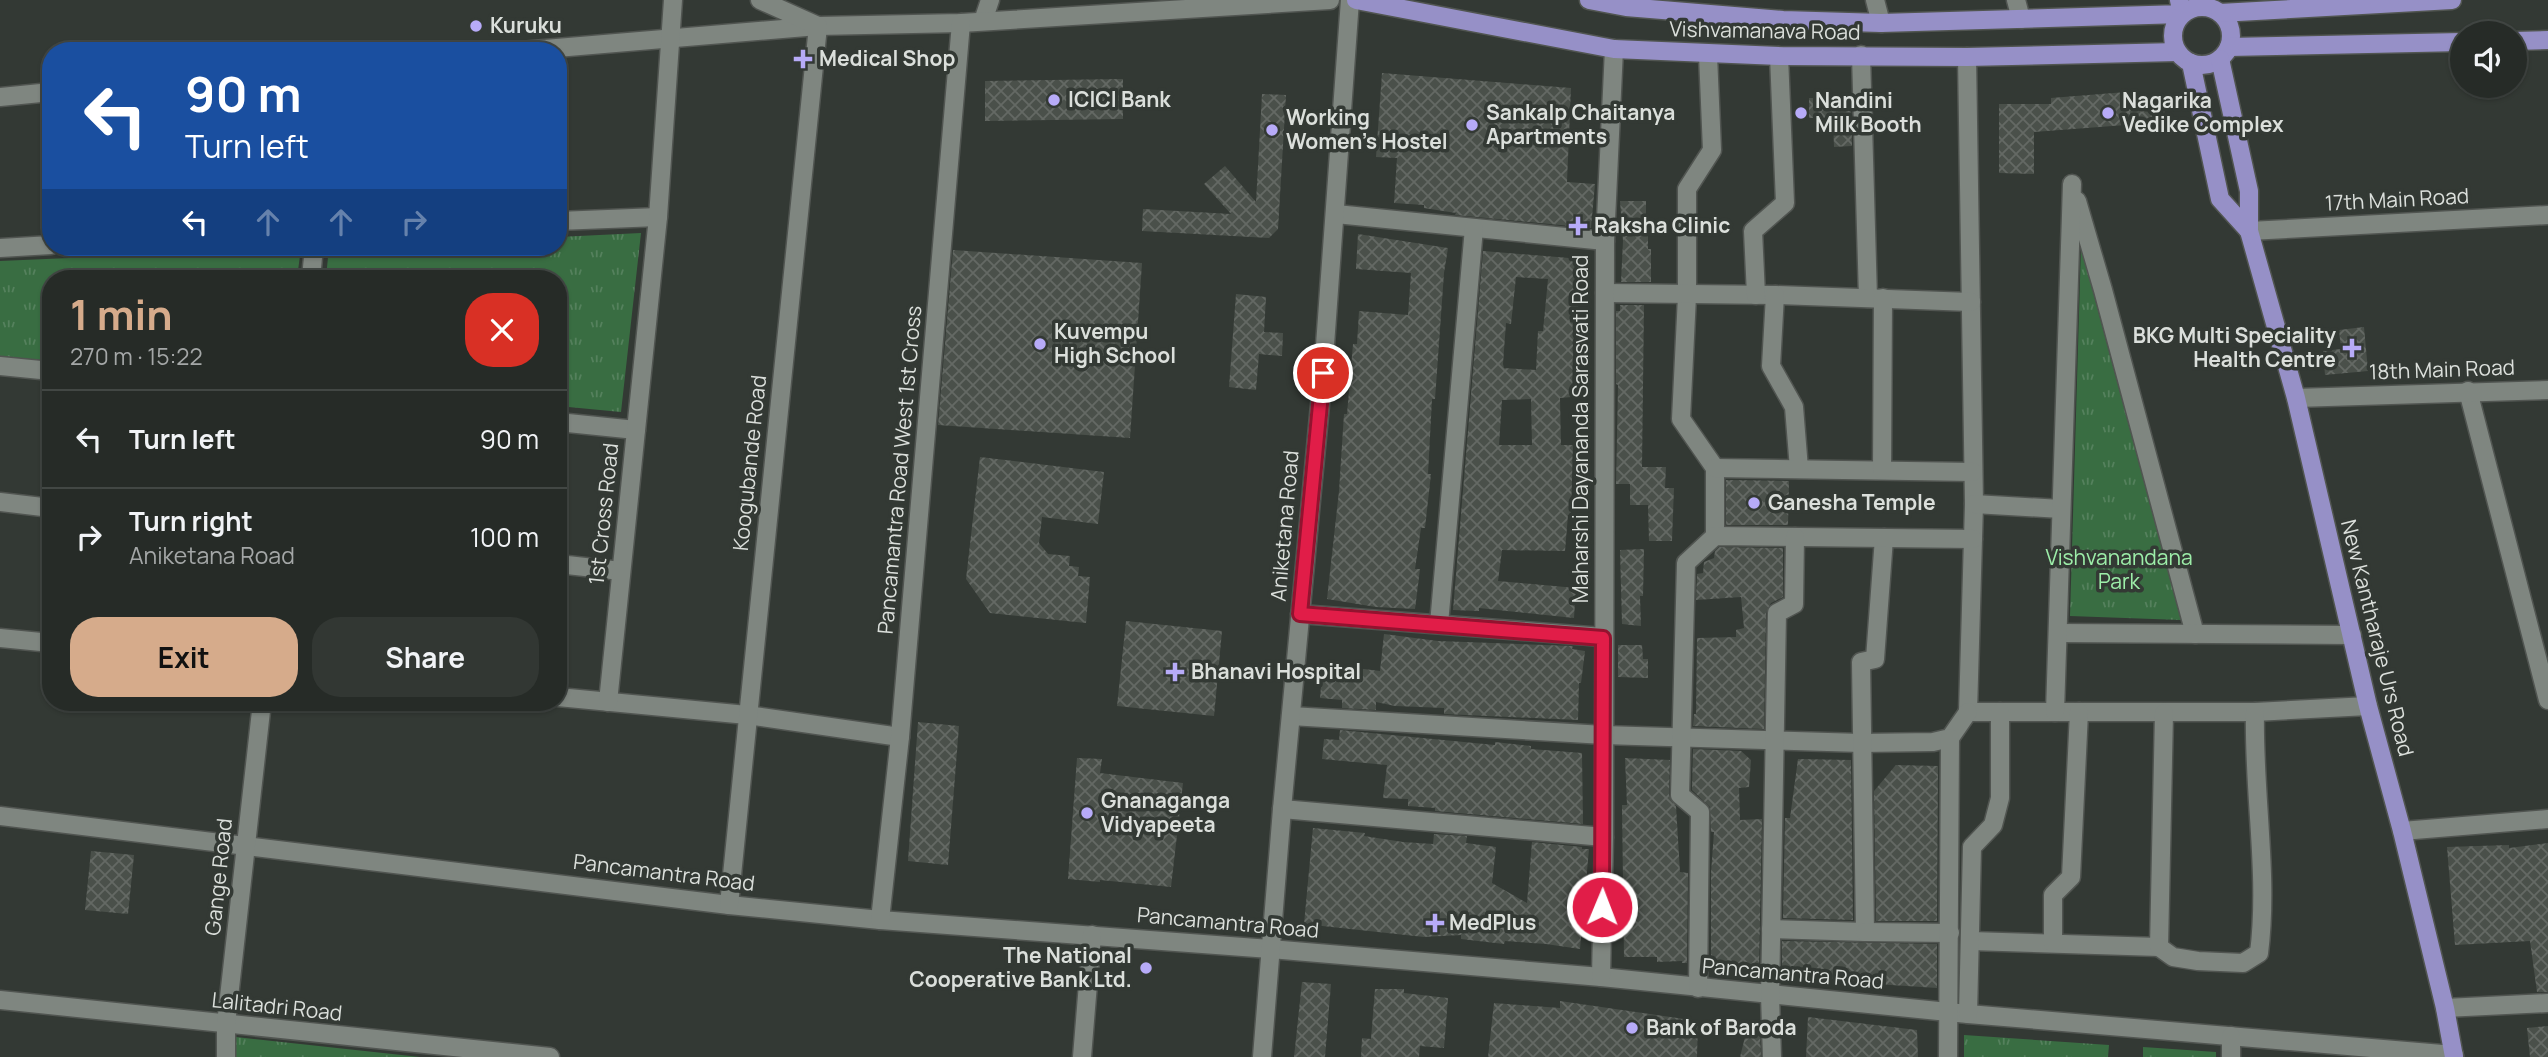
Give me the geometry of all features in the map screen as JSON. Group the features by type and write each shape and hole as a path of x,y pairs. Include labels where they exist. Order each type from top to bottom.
{"main road":[{"name":"Vishvamanava Road","path":"1356,0 1614,49 1708,55 2184,58"},
{"name":"Vishvamanava Road","path":"1589,0 1626,7 1783,20 1881,23 2021,19 2180,7"},
{"path":"2220,13 2452,0"},
{"path":"2224,53 2230,28 2220,13 2201,3 2188,9 2180,7 2172,36 2184,58 2209,64 2224,53 2450,43"},
{"path":"2527,41 2548,40"},
{"name":"New Kantharaje Urs Road","path":"2224,53 2249,191 2249,231 2296,398 2368,706 2445,1008 2454,1056"},
{"name":"New Kantharaje Urs Road","path":"2184,58 2220,199 2249,231"}],"street":[{"name":"1st Cross Road","path":"608,702 658,217 673,0"},
{"path":"760,0 818,26"},
{"path":"983,21 990,0"},
{"path":"567,47 818,26 961,23 1330,0"},
{"name":"Aniketana Road","path":"1262,1057 1336,214 1350,0"},
{"path":"1875,0 1881,23"},
{"path":"2016,0 2021,19"},
{"name":"Pancamantra Road West 1st Cross","path":"880,920 900,737 961,23"},
{"name":"Koogubande Road","path":"729,905 818,26"},
{"name":"Maharshi Dayananda Sarasvati Road","path":"1601,977 1604,837 1605,241 1614,49"},
{"path":"1708,55 1712,150 1688,189 1687,296 1681,419 1715,468 1714,536"},
{"path":"1861,55 1882,470"},
{"path":"1756,295 1753,231 1785,203 1779,56"},
{"path":"1948,1057 1950,738 1968,712 1974,504 1967,57"},
{"path":"0,97 42,93"},
{"path":"2055,712 2072,184 2195,634"},
{"path":"1336,214 1605,241"},
{"name":"17th Main Road","path":"2249,231 2548,215"},
{"path":"567,221 658,217"},
{"path":"1439,624 1474,228"},
{"path":"0,248 42,246"},
{"path":"1605,293 1775,295 1971,302"},
{"path":"1775,295 1772,366 1794,407 1799,469"},
{"path":"0,366 42,371"},
{"name":"18th Main Road","path":"2296,398 2548,390"},
{"path":"2468,391 2548,700"},
{"path":"567,423 636,430"},
{"path":"1715,468 1973,471"},
{"path":"0,502 42,507"},
{"path":"1974,504 2061,509"},
{"path":"1698,988 1700,812 1680,795 1686,563 1714,536 1973,539"},
{"path":"1772,1057 1770,995 1777,613 1794,604 1796,537"},
{"path":"1864,932 1861,662 1875,659 1884,538"},
{"path":"567,565 621,571"},
{"path":"1300,614 1603,638"},
{"path":"2058,632 2352,635"},
{"path":"0,638 42,642"},
{"path":"567,698 747,715 900,737"},
{"path":"1968,712 2255,712 2368,706"},
{"name":"Gange Road","path":"226,1057 226,1024 244,844 261,711"},
{"path":"1968,1014 1972,847 1993,825 1998,810 2000,712"},
{"path":"2053,943 2053,895 2071,877 2079,712"},
{"path":"1971,941 2159,947 2173,957 2243,963 2259,953 2263,922 2254,752 2255,712"},
{"path":"2159,947 2164,713"},
{"path":"1291,716 1604,735 1861,743 1933,742 1950,738"},
{"path":"1282,809 1604,837"},
{"name":"Pancamantra Road","path":"0,816 729,905 880,920 1601,977 1968,1014 2454,1056"},
{"path":"2402,831 2548,819"},
{"path":"1771,929 1950,933"},
{"path":"1083,1057 1092,935"},
{"name":"Lalitadri Road","path":"0,1000 550,1057"},
{"path":"2445,1008 2548,1003"},
{"path":"2231,1036 2231,1057"}],"green space":[{"path":"641,233 621,412 567,407 567,270 327,270 328,256 567,256 567,237"},
{"name":"Vishvanandana Park","path":"2081,247 2181,620 2070,616"},
{"path":"116,256 300,256 298,270 42,270 42,360 0,356 0,261"},
{"path":"1964,1035 2109,1045 2108,1057 1964,1057"},
{"path":"236,1037 420,1057 236,1057"},
{"path":"2143,1047 2216,1052 2216,1057 2143,1057"}],"building":[{"path":"1382,73 1571,88 1567,182 1595,184 1591,228 1455,215 1456,213 1424,208 1424,205 1394,203 1397,158 1376,157"},
{"name":"ICICI Bank","path":"1123,79 1123,119 985,121 985,81"},
{"path":"2126,92 2164,104 2165,122 2034,132 2034,174 1999,173 1999,104 2051,104 2051,98"},
{"name":"Working Women's Hostel","path":"1262,94 1286,95 1278,229 1269,238 1142,231 1143,209 1231,214 1204,184 1225,166 1256,202"},
{"path":"1809,98 1828,98 1828,103 1851,103 1852,146 1834,147 1833,118 1809,118"},
{"path":"1620,201 1646,201 1651,282 1621,282 1623,241"},
{"path":"1358,234 1448,248 1435,399 1432,399 1428,474 1431,474 1425,528 1421,528 1415,569 1420,569 1415,609 1376,607 1327,599 1344,414 1347,414 1353,344 1357,344 1359,311 1408,315 1411,273 1356,269"},
{"name":"Kuvempu High School","path":"953,250 1142,263 1130,438 938,425"},
{"path":"1483,251 1581,259 1577,327 1574,326 1572,397 1560,398 1561,445 1573,445 1571,515 1568,515 1565,551 1502,550 1498,581 1576,588 1574,618 1479,608 1479,611 1453,610","holes":["1516,277 1548,279 1543,331 1538,331 1536,370 1504,368 1503,364 1506,323 1511,324","1531,399 1532,445 1499,445 1502,400"]},
{"path":"1236,294 1266,297 1264,332 1283,333 1282,356 1259,354 1256,390 1229,387"},
{"path":"1620,305 1644,305 1642,467 1666,467 1665,488 1674,488 1672,541 1649,541 1648,505 1630,505 1630,484 1616,484 1616,311 1620,311"},
{"path":"2364,327 2368,371 2325,375 2323,351 2341,349 2339,330"},
{"path":"980,457 1104,472 1098,524 1042,517 1039,543 1048,554 1070,556 1069,566 1079,567 1078,576 1090,577 1086,623 990,613 966,579"},
{"name":"Ganesha Temple","path":"1726,480 1789,481 1788,525 1726,525"},
{"path":"1719,547 1783,548 1783,597 1771,603 1766,613 1764,729 1693,726 1696,714 1697,638 1736,637 1736,630 1744,628 1741,597 1696,600 1697,574 1703,573 1704,562 1714,558"},
{"path":"1644,549 1643,596 1640,596 1641,626 1622,624 1620,550"},
{"name":"Bhanavi Hospital","path":"1126,621 1222,631 1214,716 1117,706"},
{"path":"1384,634 1438,641 1573,646 1572,649 1585,651 1579,683 1578,720 1444,714 1444,708 1395,706 1376,702 1376,710 1342,708 1342,700 1320,698 1323,664 1380,671"},
{"path":"1618,645 1642,645 1643,659 1648,659 1648,678 1618,677"},
{"path":"918,722 959,726 948,865 908,861"},
{"path":"1340,730 1495,745 1495,742 1531,746 1531,749 1582,753 1583,824 1435,811 1435,808 1408,806 1408,799 1383,798 1387,765 1322,759 1324,739 1339,740"},
{"path":"1693,749 1741,751 1751,760 1749,787 1739,788 1740,820 1762,819 1759,970 1711,968 1714,832 1711,832 1710,807 1692,790"},
{"path":"1077,758 1102,759 1100,773 1183,783 1171,887 1068,879"},
{"path":"1625,758 1670,760 1669,795 1676,806 1680,872 1688,873 1687,963 1657,962 1657,957 1624,957 1622,805 1627,805"},
{"path":"1798,759 1851,760 1853,920 1783,918 1785,818 1790,818"},
{"path":"1896,765 1938,766 1937,921 1876,921 1874,791"},
{"path":"1313,828 1433,844 1434,834 1467,836 1466,843 1496,847 1492,883 1527,903 1532,842 1589,849 1580,949 1546,944 1505,941 1504,944 1461,939 1461,935 1424,937 1304,924"},
{"path":"2548,843 2548,992 2537,992 2530,941 2455,945 2447,847 2509,845 2509,848"},
{"path":"91,851 134,855 128,914 85,910"},
{"path":"1782,941 1937,944 1937,988 1860,983 1787,974 1787,970 1782,970"},
{"path":"1302,982 1331,984 1325,1057 1294,1057"},
{"path":"1375,989 1404,989 1404,993 1448,998 1444,1048 1420,1046 1419,1057 1361,1057 1362,1038 1371,1039"},
{"path":"1560,1001 1698,1021 1697,1057 1488,1057 1494,1003 1560,1008"},
{"path":"1808,1017 1917,1030 1918,1057 1806,1057"},
{"path":"1748,1025 1760,1027 1761,1057 1740,1057"},
{"path":"2548,1026 2548,1057 2530,1057 2527,1028"}],"place":[{"name":"Kuruku","path":"476,26"},
{"name":"Medical Shop","path":"803,59"},
{"name":"ICICI Bank","path":"1054,100"},
{"name":"Nandini Milk Booth","path":"1801,113"},
{"name":"Nagarika Vedike Complex","path":"2108,113"},
{"name":"Sankalp Chaitanya Apartments","path":"1472,125"},
{"name":"Working Women's Hostel","path":"1272,130"},
{"name":"Raksha Clinic","path":"1578,226"},
{"name":"Kuvempu High School","path":"1040,344"},
{"name":"BKG Multi Speciality Health Centre","path":"2352,348"},
{"name":"Ganesha Temple","path":"1754,503"},
{"name":"Bhanavi Hospital","path":"1175,672"},
{"name":"Gnanaganga Vidyapeeta","path":"1087,813"},
{"name":"MedPlus","path":"1435,923"},
{"name":"The National Cooperative Bank Ltd.","path":"1146,968"},
{"name":"Bank of Baroda","path":"1632,1028"}],"route":[{"path":"1323,373 1300,614 1603,638 1602,907"}]}
